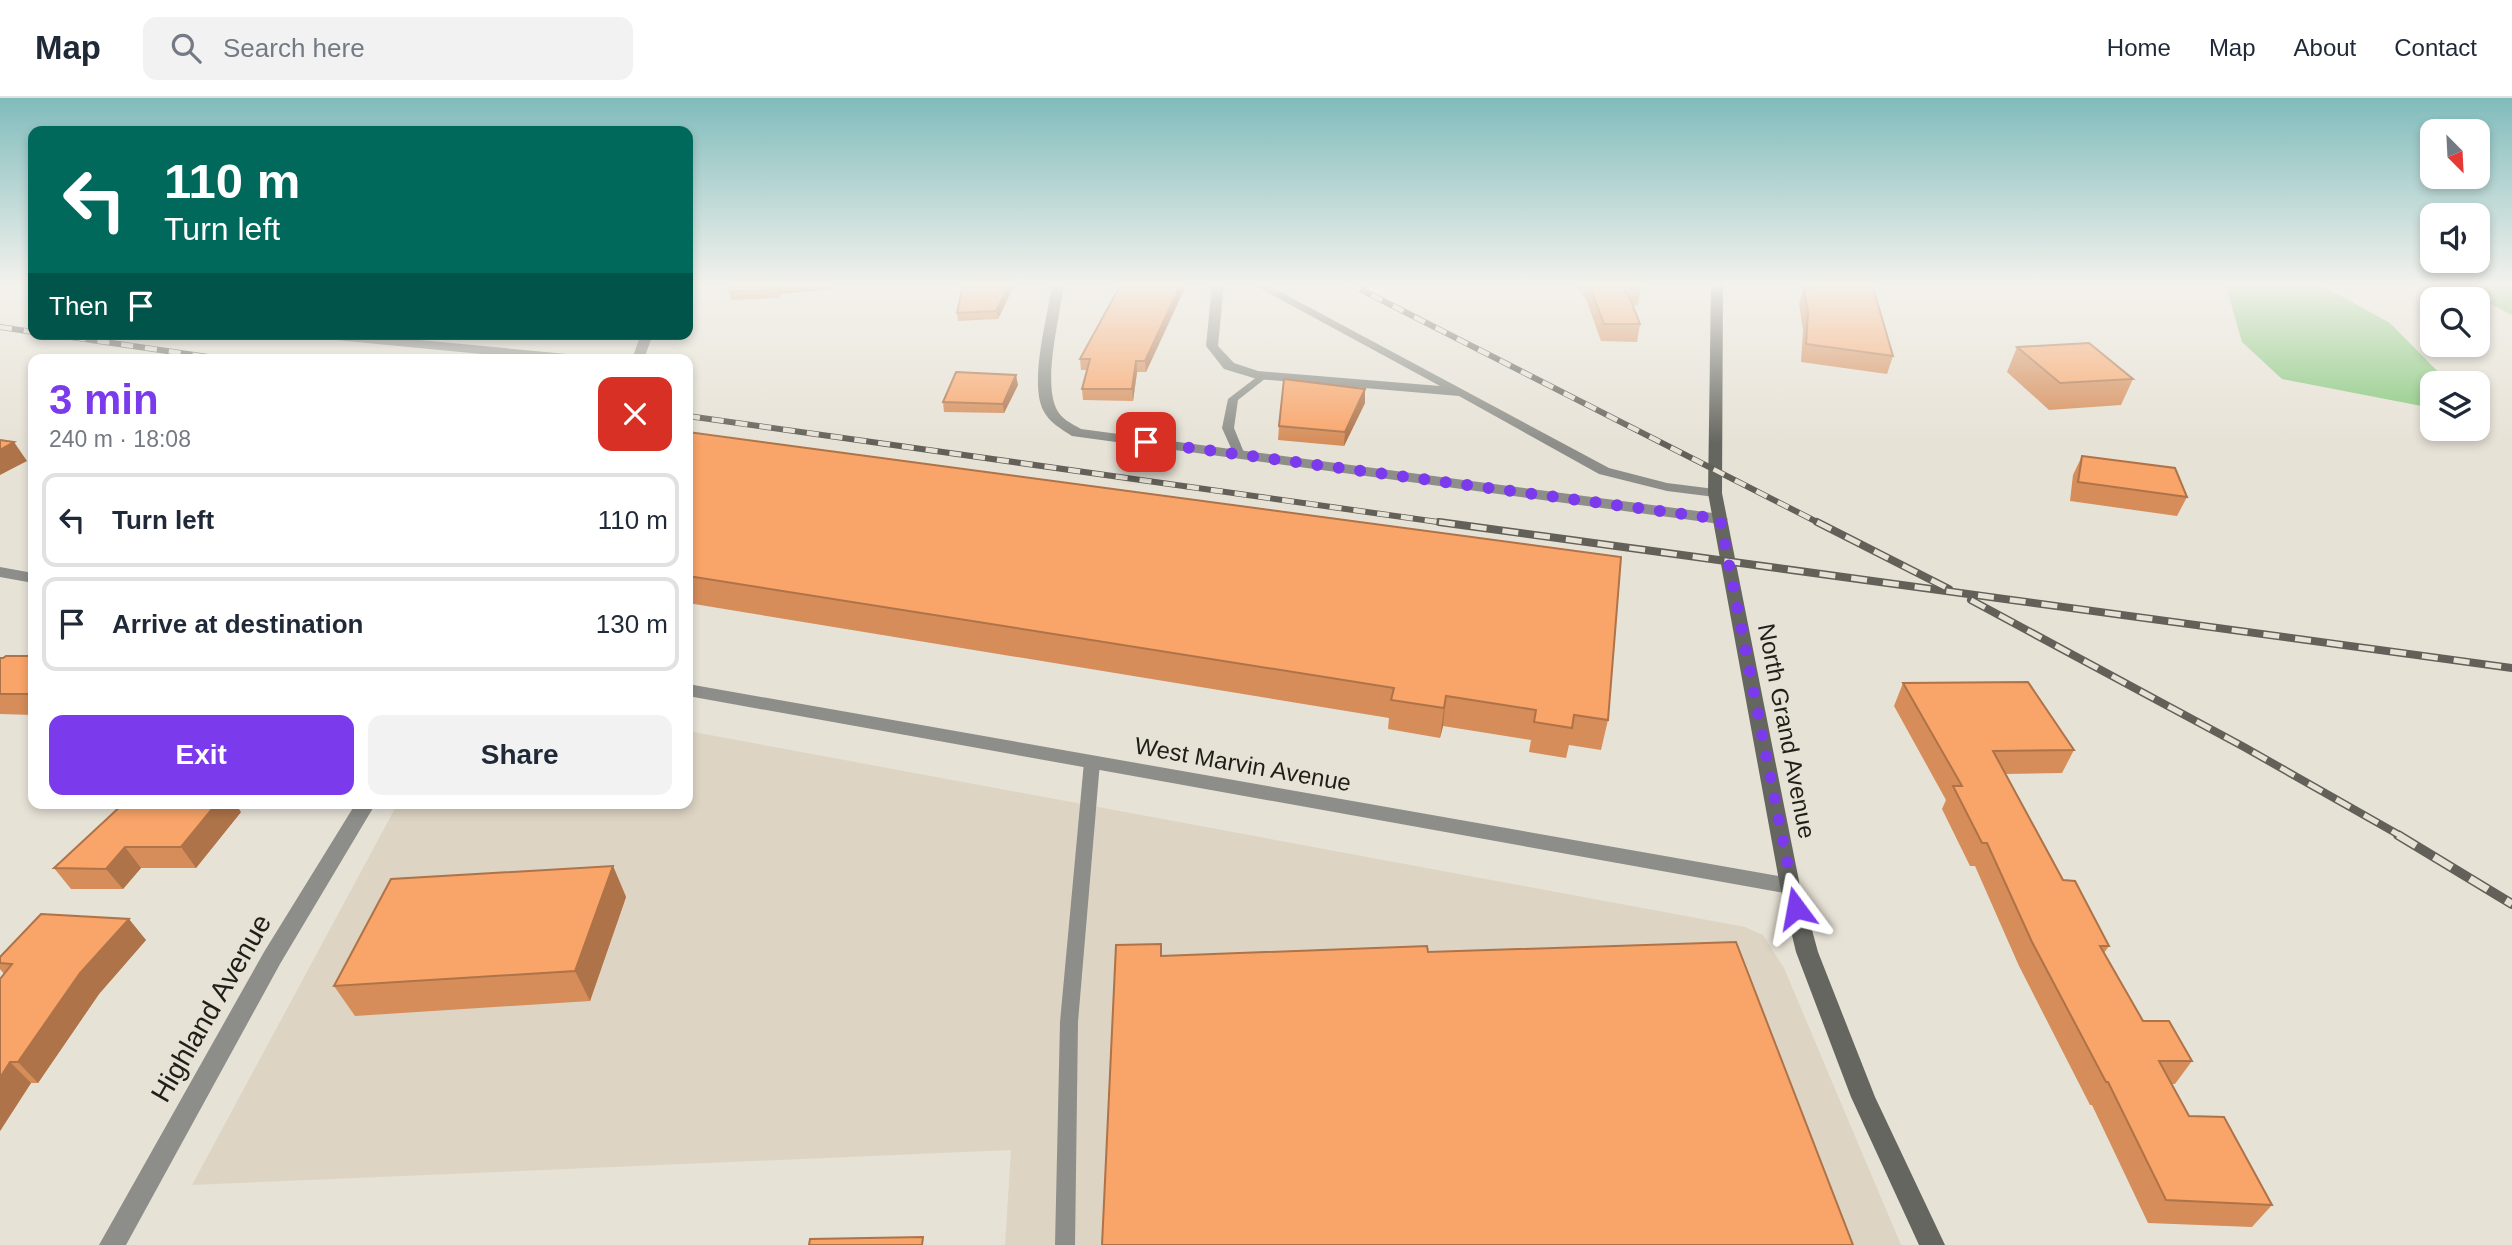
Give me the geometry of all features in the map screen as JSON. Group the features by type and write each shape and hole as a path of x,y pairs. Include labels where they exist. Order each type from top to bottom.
{"main road":[{"name":"North Grand Avenue","path":"1716,338 1715,493 1790,886 1807,952 1863,1097 1932,1245"}],"street":[{"path":"1052,338 1045,392 1050,410 1062,423 1077,433 1720,519"},
{"path":"1213,338 1212,346 1229,366 1262,376 1462,392"},
{"path":"1359,338 1604,471 1667,487 1715,493"},
{"path":"378,340 525,354"},
{"path":"0,572 28,577"},
{"name":"West Marvin Avenue","path":"693,691 1790,886"},
{"name":"Highland Avenue","path":"111,1245 272,958 362,809"}],"lane":[{"path":"1239,455 1228,428 1233,399 1262,376"},
{"path":"1065,1245 1069,1022 1092,762"}],"shaded area":[{"path":"2241,338 2404,338 2420,354 2420,357 2423,357 2437,371 2420,371 2420,406 2282,379 2242,342"},
{"path":"693,732 1745,927 1763,935 1784,968 1901,1245 1005,1245 1011,1150 192,1185 395,809 693,809"}],"building":[{"path":"1092,338 1156,338 1145,361 1136,361 1132,389 1082,389 1090,359 1080,359"},
{"path":"1806,338 1888,338 1893,356 1806,344"},
{"path":"2089,343 2133,379 2060,383 2017,347"},
{"path":"956,372 1016,375 1003,404 943,402"},
{"path":"1284,379 1365,389 1345,432 1279,426"},
{"path":"693,433 1621,557 1608,720 1574,715 1572,728 1534,722 1536,710 1446,696 1444,708 1391,700 1394,688 693,577"},
{"path":"0,440 14,442 0,450"},
{"path":"2082,456 2175,468 2187,497 2078,482"},
{"path":"28,656 28,694 0,694 0,658"},
{"path":"2028,682 2074,750 1993,751 2063,880 2075,881 2109,946 2100,946 2143,1021 2169,1021 2192,1061 2159,1061 2189,1116 2224,1117 2272,1205 2166,1200 2108,1082 2032,942 1987,843 1982,843 1953,786 1962,786 1903,683"},
{"path":"118,809 212,809 181,847 125,847 106,869 54,868"},
{"path":"613,866 575,971 334,986 391,879"},
{"path":"41,914 129,919 80,973 18,1062 10,1062 0,1078 0,979 12,964 0,963 0,957"},
{"path":"1736,942 1853,1245 1102,1245 1116,945 1161,944 1161,956 1427,946 1428,952"},
{"path":"923,1237 922,1245 809,1245 810,1239"}],"railway":[{"path":"1455,338 1821,524"},
{"path":"91,340 188,354"},
{"path":"693,417 1452,524"},
{"path":"1439,522 2512,668"},
{"path":"1817,522 1949,589"},
{"path":"1971,600 2244,747 2401,836"},
{"path":"2398,835 2512,904"}],"route":[{"path":"1146,442 1720,519 1796,908"}]}
